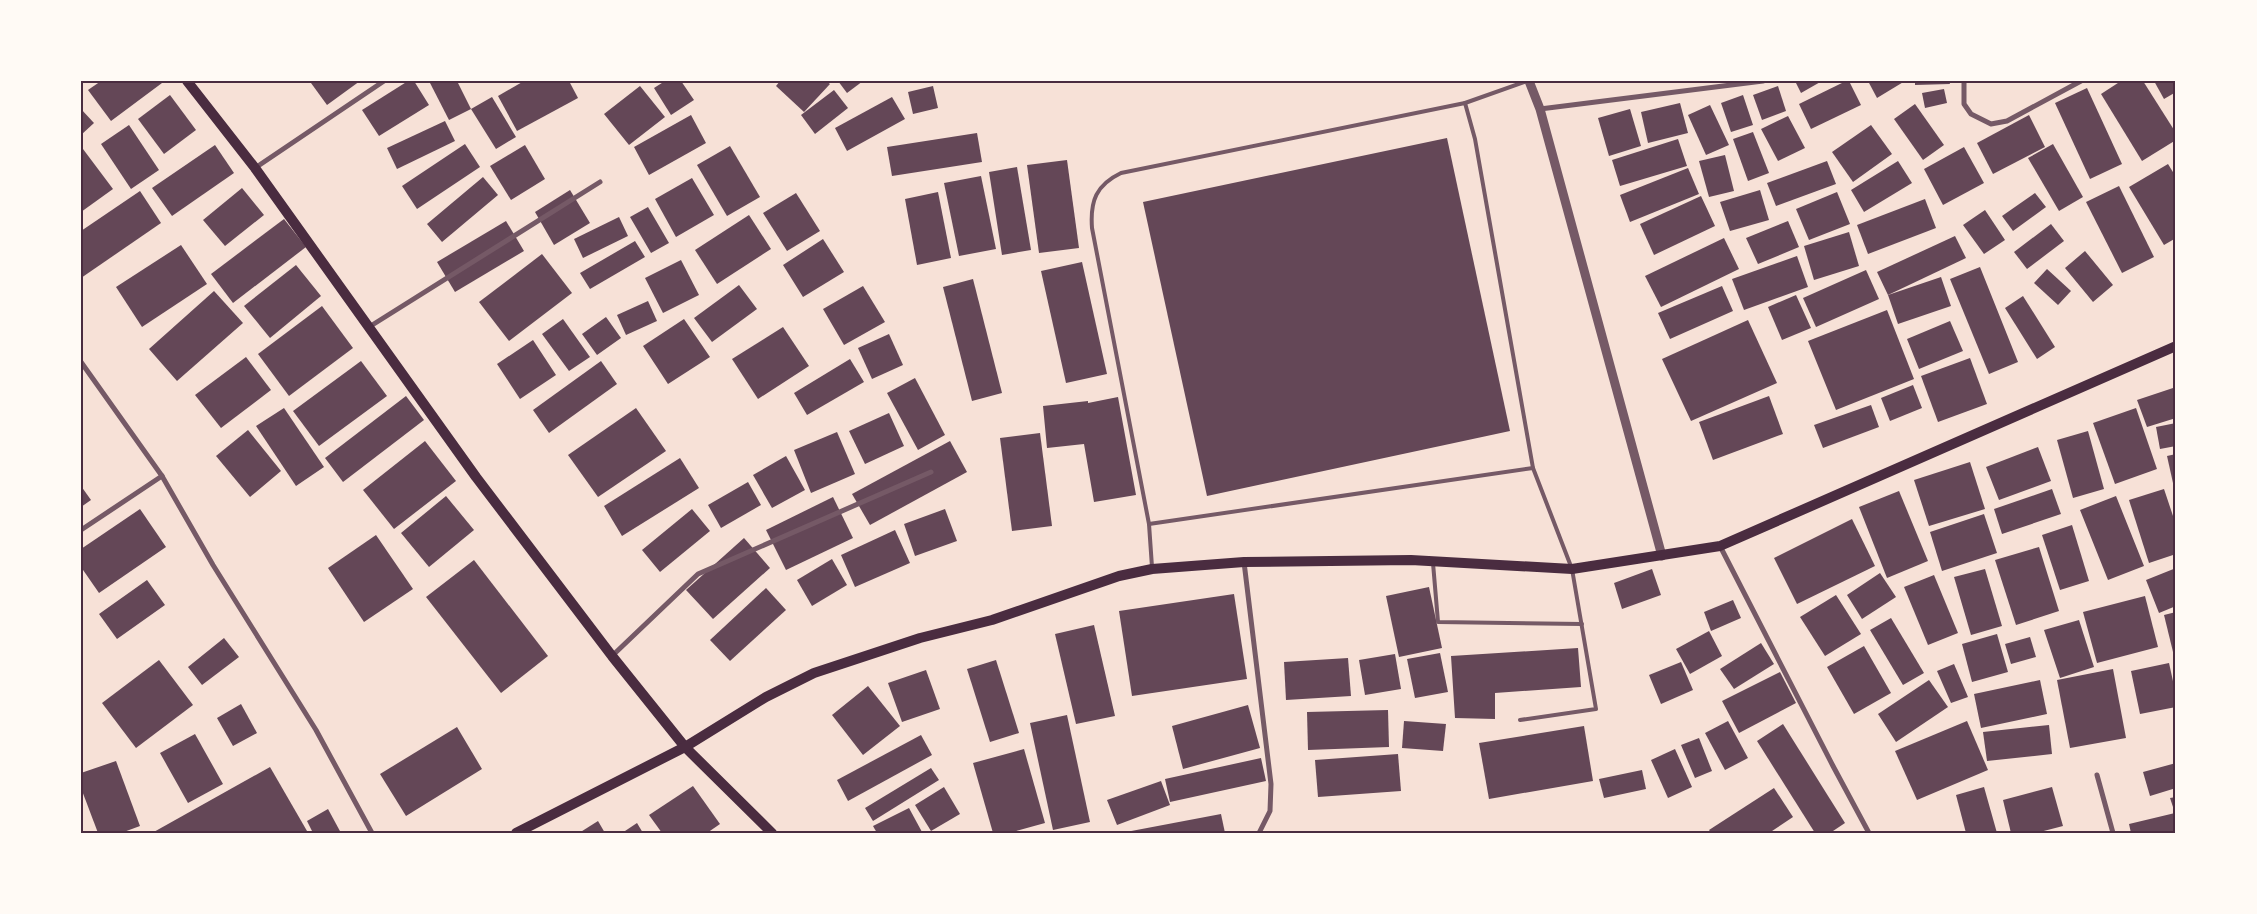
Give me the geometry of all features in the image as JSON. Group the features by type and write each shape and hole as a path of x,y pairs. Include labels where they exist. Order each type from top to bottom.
{"main road":[{"path":"187,81 255,168 476,478 612,656 685,747 772,833"},
{"path":"516,833 685,747 766,697 814,673 920,638 992,620 1119,576 1152,569 1244,562 1433,562 1572,569 1720,546 2176,346"}],"street":[{"path":"255,168 384,81"},
{"path":"1528,81 1540,109 1662,556"},
{"path":"1540,109 1763,81"},
{"path":"1964,81 1962,95 1964,104 1971,114 1991,124 2007,121 2081,81"},
{"path":"369,327 600,182"},
{"path":"81,362 162,476 213,565 316,730 372,833"},
{"path":"612,656 698,574 931,472"},
{"path":"81,530 162,476"},
{"path":"1720,546 1869,833"},
{"path":"1244,562 1271,784 1270,811 1259,833"},
{"path":"2097,776 2113,833"}],"lane":[{"path":"1152,569 1149,524 1092,228 1091,211 1100,188 1109,179 1122,173 1465,103 1528,81"},
{"path":"1465,103 1475,139 1533,468 1572,569 1596,709 1520,720"},
{"path":"1149,524 1533,468"},
{"path":"1433,562 1438,622 1582,624"}],"building":[{"path":"101,81 161,81 162,83 111,121 88,90"},
{"path":"314,81 360,81 327,105 311,83"},
{"path":"408,81 414,81 429,105 379,136 362,110"},
{"path":"429,81 457,81 471,109 449,120"},
{"path":"524,81 569,81 578,98 517,131 498,96"},
{"path":"665,81 681,81 694,100 671,115 654,88"},
{"path":"780,81 826,81 830,84 804,112 776,86"},
{"path":"838,81 863,81 847,93"},
{"path":"1795,81 1822,81 1801,93"},
{"path":"1849,81 1861,105 1811,129 1799,104"},
{"path":"1868,81 1905,81 1877,98"},
{"path":"1915,81 1949,81 1950,84 1915,85"},
{"path":"2121,81 2143,81 2176,133 2176,140 2142,161 2101,94"},
{"path":"2154,81 2176,81 2176,92 2164,99"},
{"path":"640,86 665,117 629,145 604,114"},
{"path":"933,86 938,108 913,114 908,92"},
{"path":"1778,86 1786,111 1762,120 1753,95"},
{"path":"2087,88 2122,164 2090,179 2055,103"},
{"path":"1944,89 1947,103 1925,108 1922,93"},
{"path":"834,90 848,108 815,134 801,115"},
{"path":"170,95 196,130 164,154 138,119"},
{"path":"1743,95 1753,125 1731,132 1721,103"},
{"path":"492,97 516,137 496,149 471,109"},
{"path":"892,97 905,119 847,151 835,128"},
{"path":"1680,103 1688,133 1648,143 1641,112"},
{"path":"1915,104 1944,145 1923,160 1894,119"},
{"path":"1710,105 1729,145 1706,155 1688,115"},
{"path":"81,109 94,123 81,135"},
{"path":"1630,109 1641,146 1609,156 1598,118"},
{"path":"691,115 706,143 649,175 634,147"},
{"path":"2029,115 2045,147 1993,174 1977,143"},
{"path":"1788,116 1805,148 1778,161 1761,129"},
{"path":"445,121 455,141 397,169 387,148"},
{"path":"129,125 159,170 131,189 101,144"},
{"path":"1871,125 1892,154 1853,182 1832,152"},
{"path":"1753,132 1769,173 1748,181 1733,139"},
{"path":"977,133 982,162 892,176 887,147"},
{"path":"1447,138 1510,431 1207,496 1143,202"},
{"path":"1678,139 1687,166 1620,186 1612,160"},
{"path":"465,144 480,167 417,209 402,186"},
{"path":"2053,144 2083,197 2059,211 2028,158"},
{"path":"215,145 234,173 172,216 152,188"},
{"path":"525,145 545,179 511,200 490,166"},
{"path":"730,146 760,197 727,216 697,165"},
{"path":"1964,147 1984,183 1943,205 1924,169"},
{"path":"83,149 113,189 81,212 81,150"},
{"path":"1725,155 1734,191 1709,197 1699,161"},
{"path":"1067,160 1079,248 1039,253 1027,165"},
{"path":"1827,161 1836,184 1776,206 1767,183"},
{"path":"1898,161 1912,183 1864,212 1851,190"},
{"path":"2168,164 2176,177 2176,238 2164,245 2129,187"},
{"path":"1017,167 1031,250 1002,255 989,172"},
{"path":"1688,168 1699,194 1630,222 1620,195"},
{"path":"981,176 996,249 959,256 944,183"},
{"path":"483,177 498,195 442,242 427,224"},
{"path":"692,178 714,215 676,237 655,199"},
{"path":"2119,186 2154,257 2122,273 2086,202"},
{"path":"242,188 264,215 225,246 203,220"},
{"path":"570,190 590,223 554,245 535,212"},
{"path":"1760,190 1769,220 1730,231 1720,202"},
{"path":"140,191 161,223 81,278 81,231"},
{"path":"938,192 951,258 917,265 905,199"},
{"path":"1837,192 1850,224 1809,240 1796,209"},
{"path":"796,193 820,231 787,251 763,213"},
{"path":"2035,193 2046,207 2013,231 2002,216"},
{"path":"1701,196 1715,226 1654,255 1640,224"},
{"path":"1925,199 1936,228 1868,254 1857,225"},
{"path":"648,207 669,243 651,253 630,217"},
{"path":"1985,210 2005,240 1984,254 1963,225"},
{"path":"749,215 771,249 717,284 695,250"},
{"path":"619,217 628,236 583,258 574,239"},
{"path":"284,219 306,247 233,303 211,274"},
{"path":"506,221 524,251 455,292 437,262"},
{"path":"1788,221 1799,247 1758,264 1746,238"},
{"path":"2051,224 2064,241 2027,269 2014,252"},
{"path":"1849,232 1859,266 1814,280 1804,246"},
{"path":"1955,236 1966,258 1888,295 1877,272"},
{"path":"1724,238 1739,269 1661,307 1645,276"},
{"path":"823,239 844,272 803,297 783,265"},
{"path":"635,241 645,257 590,289 580,273"},
{"path":"181,245 207,284 142,327 116,287"},
{"path":"2085,251 2113,285 2093,302 2065,268"},
{"path":"542,254 572,293 509,341 479,302"},
{"path":"1797,256 1808,287 1744,310 1732,279"},
{"path":"681,260 699,295 663,313 645,278"},
{"path":"1082,262 1107,374 1066,383 1041,271"},
{"path":"296,265 321,296 270,338 244,306"},
{"path":"1980,267 2018,362 1989,374 1950,279"},
{"path":"2047,269 2071,291 2058,305 2034,283"},
{"path":"1866,270 1879,299 1816,327 1803,298"},
{"path":"1941,277 1951,306 1898,324 1888,295"},
{"path":"973,279 1002,393 972,401 943,287"},
{"path":"739,285 757,309 712,342 694,318"},
{"path":"863,286 885,322 844,345 823,309"},
{"path":"1722,286 1733,311 1670,339 1658,313"},
{"path":"214,291 243,323 177,381 149,349"},
{"path":"1796,295 1811,328 1782,340 1768,307"},
{"path":"2023,296 2055,347 2037,359 2005,308"},
{"path":"648,301 657,321 626,335 617,315"},
{"path":"322,306 353,348 289,396 258,354"},
{"path":"1887,310 1914,379 1836,410 1808,341"},
{"path":"606,317 621,338 597,355 582,334"},
{"path":"563,319 590,357 569,371 542,334"},
{"path":"684,319 710,357 668,384 643,346"},
{"path":"1748,320 1777,383 1691,421 1662,359"},
{"path":"1950,321 1963,351 1919,369 1907,339"},
{"path":"783,327 809,366 758,399 732,359"},
{"path":"889,334 903,365 872,379 858,348"},
{"path":"533,340 556,375 520,399 497,364"},
{"path":"246,357 271,390 221,428 195,395"},
{"path":"1970,358 1987,404 1938,422 1921,376"},
{"path":"850,359 864,382 807,415 794,393"},
{"path":"361,361 387,396 319,446 293,411"},
{"path":"601,361 617,384 549,433 533,410"},
{"path":"915,378 945,435 918,450 887,393"},
{"path":"1913,385 1922,408 1890,421 1881,398"},
{"path":"2176,387 2176,418 2147,427 2137,400"},
{"path":"406,396 424,420 343,482 325,458"},
{"path":"1769,396 1783,434 1713,460 1699,422"},
{"path":"1118,397 1136,495 1094,502 1084,444 1047,448 1043,406 1088,401 1088,403"},
{"path":"1871,405 1879,427 1823,448 1814,425"},
{"path":"284,408 324,467 296,486 256,426"},
{"path":"636,408 666,451 598,497 568,455"},
{"path":"2136,408 2157,469 2115,484 2093,423"},
{"path":"889,413 904,446 865,464 849,431"},
{"path":"2176,423 2176,446 2160,449 2156,427"},
{"path":"248,430 281,471 250,497 216,456"},
{"path":"2088,431 2104,489 2073,498 2057,440"},
{"path":"837,432 855,474 811,493 794,450"},
{"path":"1040,433 1052,526 1012,531 1000,438"},
{"path":"425,441 456,481 394,529 363,490"},
{"path":"950,441 967,472 870,525 852,494"},
{"path":"2038,447 2051,481 1999,500 1986,467"},
{"path":"2176,454 2176,492 2175,492 2167,456"},
{"path":"786,456 805,490 772,508 753,475"},
{"path":"680,458 699,488 622,536 604,506"},
{"path":"1970,462 1985,509 1929,526 1914,480"},
{"path":"748,482 761,505 721,528 708,505"},
{"path":"81,486 91,500 81,507"},
{"path":"2052,489 2061,514 2002,534 1994,509"},
{"path":"2164,489 2176,525 2176,554 2149,563 2129,500"},
{"path":"1899,491 1928,561 1887,578 1859,507"},
{"path":"446,496 474,530 429,567 401,533"},
{"path":"2116,496 2144,566 2108,580 2080,510"},
{"path":"833,497 853,538 786,570 766,530"},
{"path":"140,509 166,547 99,593 81,567 81,549"},
{"path":"692,509 710,531 660,572 642,550"},
{"path":"945,509 957,541 915,556 904,524"},
{"path":"1984,514 1997,553 1942,571 1930,532"},
{"path":"1852,519 1875,566 1797,604 1774,558"},
{"path":"2072,525 2089,581 2060,590 2042,535"},
{"path":"895,530 910,563 855,587 841,555"},
{"path":"376,535 413,589 364,622 328,568"},
{"path":"744,538 770,568 713,619 686,590"},
{"path":"2039,547 2059,611 2016,625 1995,560"},
{"path":"832,559 847,585 812,606 797,580"},
{"path":"474,560 548,656 501,693 426,597"},
{"path":"2176,568 2176,606 2159,613 2146,580"},
{"path":"1652,569 1661,595 1622,609 1614,583"},
{"path":"1985,569 2002,626 1971,635 1954,577"},
{"path":"1880,573 1896,597 1862,619 1847,595"},
{"path":"1934,575 1958,633 1928,645 1904,587"},
{"path":"147,580 165,605 117,639 99,614"},
{"path":"1429,587 1442,648 1399,657 1386,596"},
{"path":"766,588 786,610 730,661 710,640"},
{"path":"1234,594 1247,679 1132,696 1119,611"},
{"path":"1836,595 1861,634 1825,656 1800,617"},
{"path":"2145,596 2158,647 2097,663 2083,612"},
{"path":"1733,600 1741,618 1711,631 1704,612"},
{"path":"2176,612 2176,656 2174,656 2164,615"},
{"path":"1891,618 1924,673 1903,685 1870,630"},
{"path":"2079,620 2094,667 2060,678 2044,630"},
{"path":"1094,625 1115,716 1076,724 1055,634"},
{"path":"1709,631 1722,656 1690,674 1676,649"},
{"path":"1997,634 2008,672 1972,682 1962,644"},
{"path":"2030,637 2036,657 2011,664 2005,644"},
{"path":"224,638 239,657 202,685 188,667"},
{"path":"1761,643 1774,664 1734,689 1720,669"},
{"path":"1864,646 1891,693 1854,714 1827,667"},
{"path":"1578,648 1581,687 1495,693 1495,719 1455,718 1451,656"},
{"path":"1440,653 1448,692 1415,698 1407,659"},
{"path":"1395,654 1401,689 1365,695 1359,660"},
{"path":"1348,658 1351,696 1286,700 1284,662"},
{"path":"159,660 193,705 136,748 102,703"},
{"path":"996,660 1019,733 990,742 967,669"},
{"path":"1681,662 1693,690 1661,704 1649,675"},
{"path":"2169,663 2176,695 2176,707 2140,714 2131,671"},
{"path":"1954,664 1968,697 1951,703 1937,671"},
{"path":"2113,669 2126,738 2070,748 2057,680"},
{"path":"926,670 940,709 902,722 888,683"},
{"path":"1780,672 1796,703 1739,733 1722,701"},
{"path":"1929,680 1948,707 1896,742 1878,714"},
{"path":"2040,680 2047,714 1981,728 1974,694"},
{"path":"868,686 900,726 863,755 832,715"},
{"path":"241,704 257,733 233,746 217,718"},
{"path":"1248,705 1260,748 1183,769 1172,726"},
{"path":"1388,710 1389,747 1308,750 1307,712"},
{"path":"1067,715 1090,822 1053,830 1030,723"},
{"path":"1404,721 1446,724 1443,751 1402,748"},
{"path":"1728,721 1748,758 1725,770 1705,733"},
{"path":"1967,721 1988,770 1917,800 1895,751"},
{"path":"1783,724 1845,823 1830,833 1815,833 1757,741"},
{"path":"2049,725 2052,754 1987,761 1983,732"},
{"path":"1584,726 1593,781 1489,799 1479,743"},
{"path":"457,727 482,769 406,816 380,774"},
{"path":"195,734 223,784 188,803 160,753"},
{"path":"921,735 932,755 848,801 837,780"},
{"path":"1699,738 1712,771 1695,778 1681,745"},
{"path":"1024,749 1045,823 1009,833 993,833 973,763"},
{"path":"1675,749 1692,787 1668,798 1651,760"},
{"path":"1398,754 1401,791 1318,797 1315,760"},
{"path":"1261,758 1266,781 1170,802 1165,779"},
{"path":"116,761 140,826 121,833 98,833 81,788 81,773"},
{"path":"2176,763 2176,788 2150,796 2143,772"},
{"path":"270,767 307,831 304,833 152,833"},
{"path":"931,768 939,780 873,821 865,808"},
{"path":"1642,770 1646,789 1604,798 1599,779"},
{"path":"1161,781 1170,805 1117,825 1107,800"},
{"path":"693,786 720,824 707,833 662,833 649,815"},
{"path":"944,787 960,814 931,831 915,805"},
{"path":"1984,787 1997,833 1966,833 1956,795"},
{"path":"2052,787 2063,826 2036,833 2011,833 2003,800"},
{"path":"1774,788 1793,817 1769,833 1711,833 1709,830"},
{"path":"2176,797 2176,833 2131,833 2129,824 2175,813 2170,798"},
{"path":"909,808 922,832 877,833 873,826"},
{"path":"328,809 341,833 313,833 307,821"},
{"path":"1221,814 1225,833 1126,833 1126,832"},
{"path":"598,821 605,833 579,833"},
{"path":"637,823 643,833 622,833"}]}
